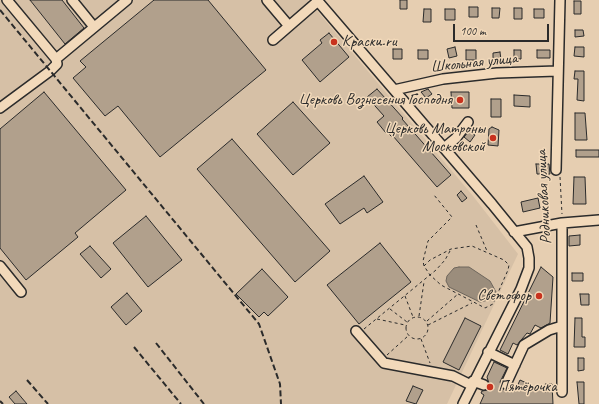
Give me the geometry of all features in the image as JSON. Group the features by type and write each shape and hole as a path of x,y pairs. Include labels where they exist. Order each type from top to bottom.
{"street":[{"path":"7,0 56,60"},
{"path":"72,0 94,27"},
{"path":"0,108 53,69 56,64 56,60 127,0"},
{"path":"267,0 289,26"},
{"path":"273,40 318,0 527,247 530,258 529,268 521,289 472,383 463,404"},
{"name":"Родниковая улица","path":"556,170 557,70 560,0"},
{"name":"Школьная улица","path":"394,90 443,79 497,73 557,70"},
{"path":"444,148 456,138 468,122"},
{"path":"514,232 562,223 599,220"},
{"name":"Родниковая улица","path":"562,223 562,392"},
{"path":"0,266 21,292"},
{"path":"506,384 524,345 549,330 562,326"},
{"path":"359,330 384,362 453,376 472,383 484,384"},
{"path":"488,352 515,365"}],"path":[{"name":"Родниковая улица","path":"556,170 560,175 562,223"},
{"path":"424,266 430,260 451,249 472,246 487,251 509,264 508,270 493,304 485,308 441,285 430,276 424,266 423,256 428,241 452,217 434,195"},
{"path":"476,226 487,251"},
{"path":"359,330 376,319 430,276 445,260 451,249"},
{"path":"418,317 424,280"},
{"path":"426,322 458,294"},
{"path":"405,296 413,317"},
{"path":"428,325 473,303"},
{"path":"389,309 407,322"},
{"path":"413,317 418,317 428,325 428,332 421,339 413,339 409,336 406,326 407,322 413,317"},
{"path":"376,319 406,326"},
{"path":"387,359 385,357 409,336"},
{"path":"421,339 433,372"}],"shaded area":[{"path":"0,0 308,0 473,196 518,254 447,404 0,404"},
{"path":"469,267 490,281 496,292 493,299 480,302 449,287 446,281 447,276 454,268"}],"building":[{"path":"30,0 62,0 84,28 65,44"},
{"path":"154,0 208,0 266,70 160,157 118,106 105,116 73,78 86,67 80,61"},
{"path":"400,0 407,0 407,9 400,9"},
{"path":"574,1 581,1 581,14 574,14"},
{"path":"469,7 478,7 478,17 469,17"},
{"path":"492,8 500,8 499,18 492,18"},
{"path":"514,8 522,8 522,19 514,19"},
{"path":"424,9 431,9 431,22 423,22"},
{"path":"445,9 455,9 455,20 445,20"},
{"path":"534,9 544,9 544,18 534,18"},
{"path":"575,30 583,30 584,36 575,37"},
{"path":"329,33 349,57 320,82 302,60 322,43 320,40"},
{"path":"455,47 457,56 449,58 447,49"},
{"path":"575,47 584,47 584,57 574,56"},
{"path":"393,49 402,49 402,59 393,59"},
{"path":"418,50 428,50 428,59 418,59"},
{"path":"466,50 476,50 476,60 466,60"},
{"path":"514,50 521,50 521,59 514,59"},
{"path":"537,50 550,50 550,58 537,58"},
{"path":"500,52 501,60 493,61 493,53"},
{"path":"575,71 584,71 584,101 577,100 578,79 574,79"},
{"path":"377,89 451,175 437,187 393,136 392,137 387,132 386,133 377,122 384,116 367,97"},
{"path":"428,89 432,94 426,98 421,92"},
{"path":"44,92 126,190 75,233 78,237 26,280 0,248 0,129"},
{"name":"Церковь Вознесения Господня","path":"451,92 469,92 469,108 452,108"},
{"path":"514,95 530,96 530,107 514,106"},
{"path":"491,99 501,99 501,117 491,117"},
{"path":"293,102 330,143 293,175 257,134"},
{"path":"575,113 585,113 587,140 575,140"},
{"name":"Церковь Матроны Московской","path":"492,127 499,130 498,146 488,145 489,129"},
{"path":"469,131 475,135 470,142 464,137"},
{"path":"232,139 330,251 295,282 197,169"},
{"path":"576,150 599,150 599,157 576,157"},
{"path":"536,164 549,164 550,174 537,174"},
{"path":"364,176 383,202 367,213 364,208 340,224 325,204"},
{"path":"574,177 585,177 586,204 573,204"},
{"path":"461,191 467,198 462,202 457,195"},
{"path":"538,198 540,208 523,212 521,202"},
{"path":"146,216 182,260 148,287 113,243"},
{"path":"580,235 580,245 569,246 569,236"},
{"path":"380,243 411,282 359,324 327,285"},
{"path":"90,246 111,269 101,278 80,254"},
{"name":"Светофор","path":"541,267 553,277 550,323 541,328 535,325 530,334 527,333 517,345 513,343 508,354 500,350"},
{"path":"262,269 288,297 268,316 264,312 259,317 236,294"},
{"path":"572,273 583,273 583,281 572,281"},
{"path":"127,293 142,311 126,325 111,307"},
{"path":"580,294 589,294 589,305 581,305"},
{"path":"465,318 481,326 459,370 443,362"},
{"path":"575,318 582,318 582,337 585,337 585,347 574,347"},
{"path":"578,358 584,358 584,370 578,371"},
{"path":"494,362 507,368 500,382 503,389 515,391 520,380 546,392 545,384 552,384 553,404 480,404 484,395 481,393 482,391 488,390 490,387 487,377"},
{"path":"577,382 584,382 584,404 579,404"},
{"path":"413,386 423,390 416,404 406,401"},
{"path":"16,391 27,404 15,404 9,397"}],"railway":[{"path":"0,10 259,324 280,384 281,404"},
{"path":"156,343 204,404"},
{"path":"134,347 181,404"},
{"path":"27,380 48,404"},
{"path":"0,401 3,404"}],"place":[{"name":"Краски.ru","path":"334,42"},
{"name":"Церковь Вознесения Господня","path":"460,100"},
{"name":"Церковь Матроны Московской","path":"493,138"},
{"name":"Светофор","path":"539,296"},
{"name":"Пятёрочка","path":"490,387"}]}
